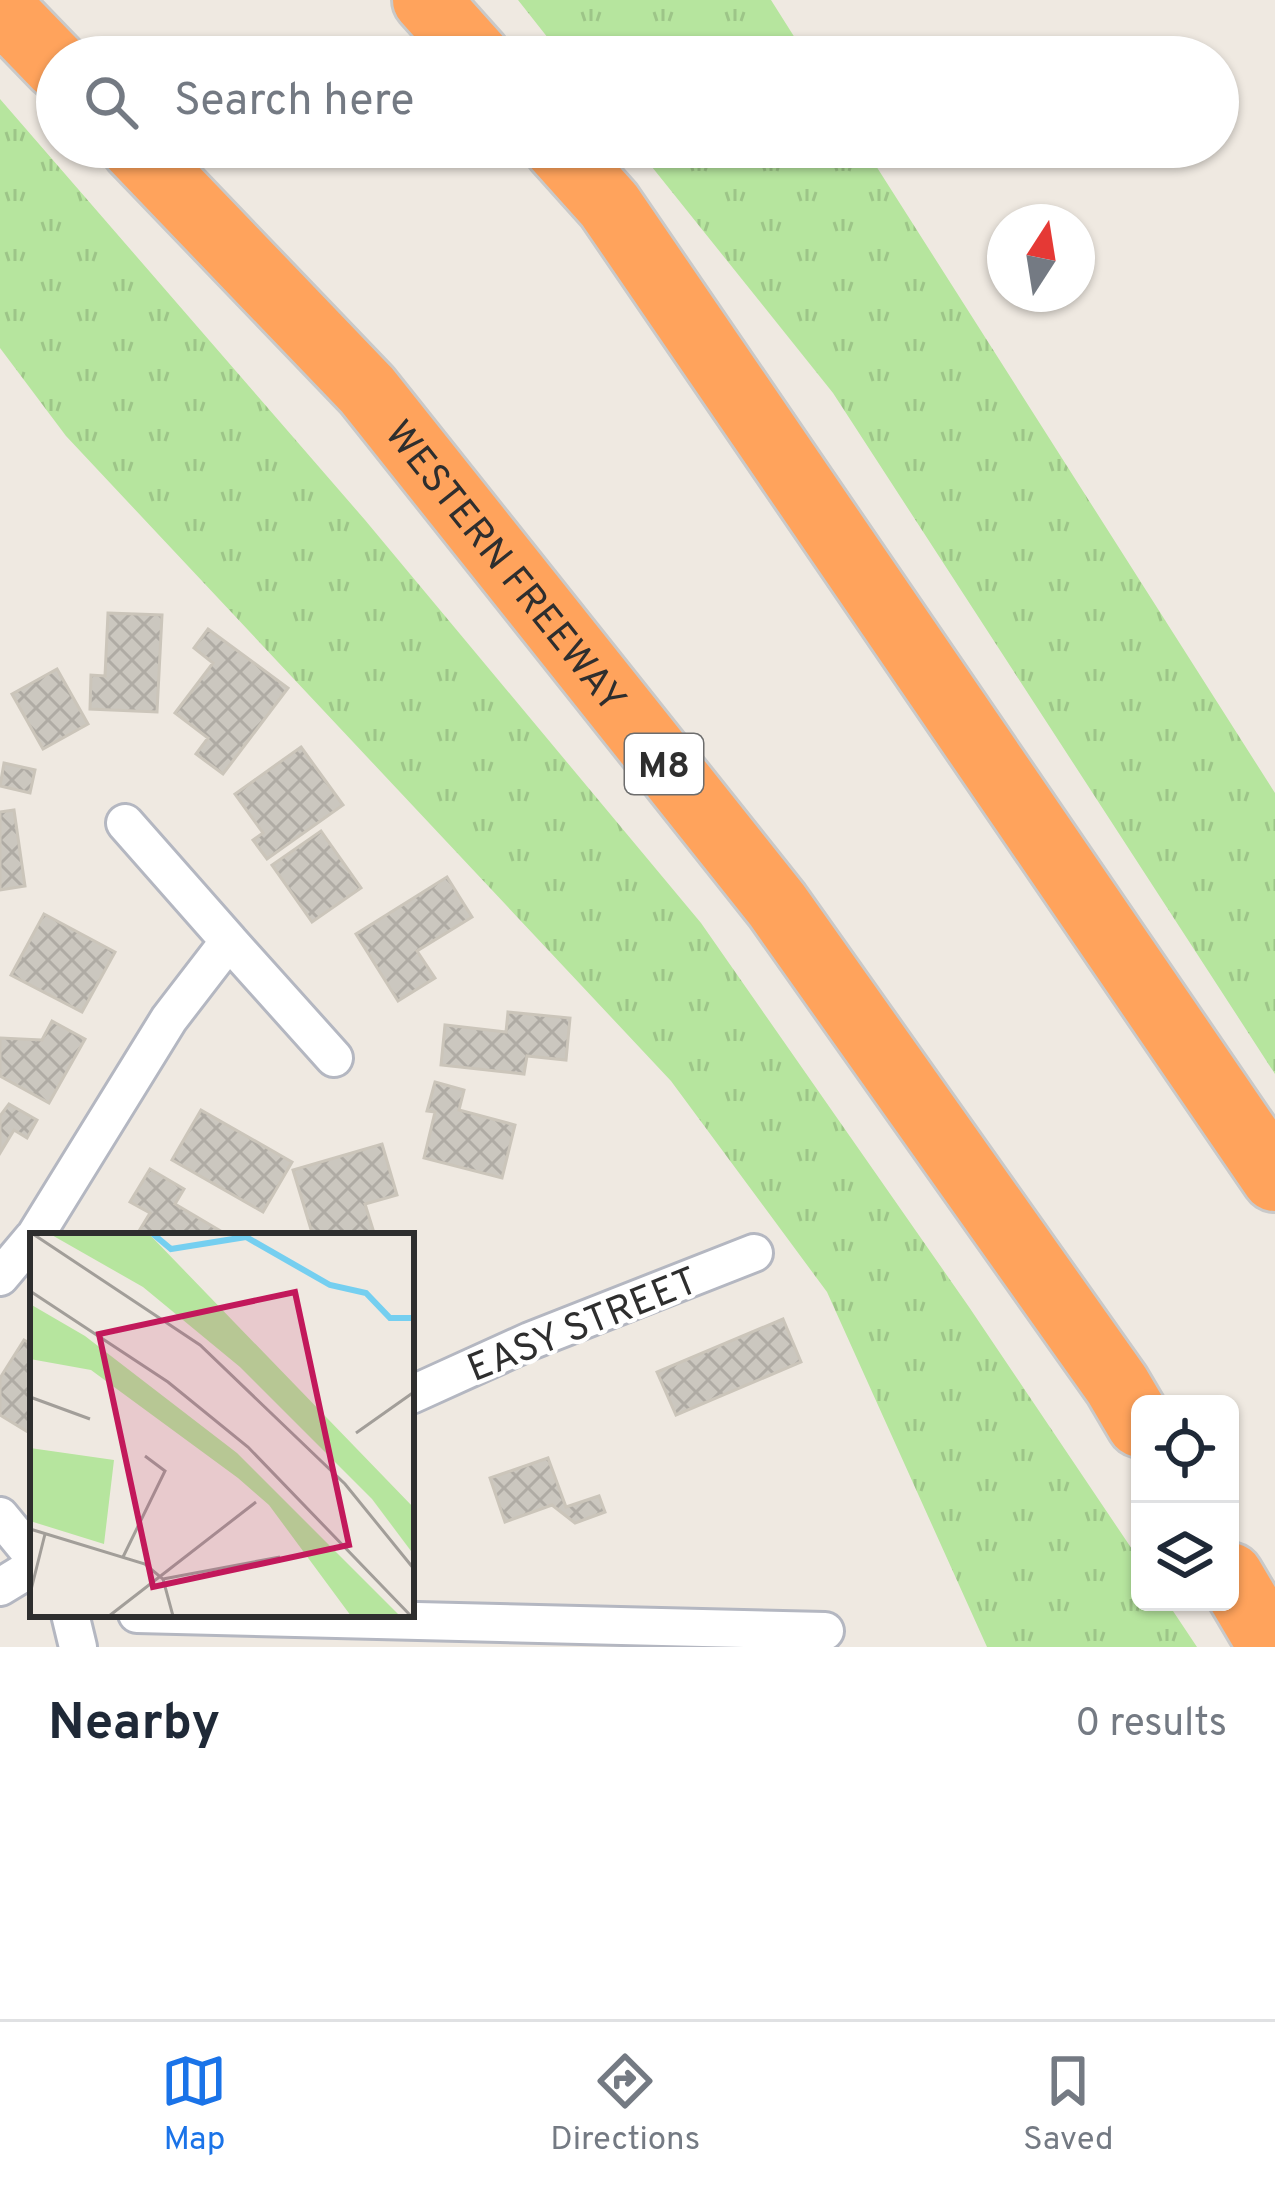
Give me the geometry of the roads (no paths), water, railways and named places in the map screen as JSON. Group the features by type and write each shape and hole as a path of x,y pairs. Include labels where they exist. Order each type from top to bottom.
{"highway":[{"path":"426,0 458,36"},
{"path":"0,7 36,45"},
{"name":"WESTERN FREEWAY","path":"154,168 367,390 777,905 1131,1409"},
{"path":"576,168 609,205 1275,1178"},
{"path":"1239,1591 1272,1647"}],"street":[{"path":"125,823 334,1058"},
{"path":"36,1233 169,1019 229,940"},
{"path":"0,1277 30,1242"},
{"name":"EASY STREET","path":"414,1394 530,1341 754,1253"},
{"path":"0,1516 30,1552"},
{"path":"0,1586 30,1569"},
{"path":"71,1617 78,1647"},
{"path":"258,1617 825,1631"}]}
